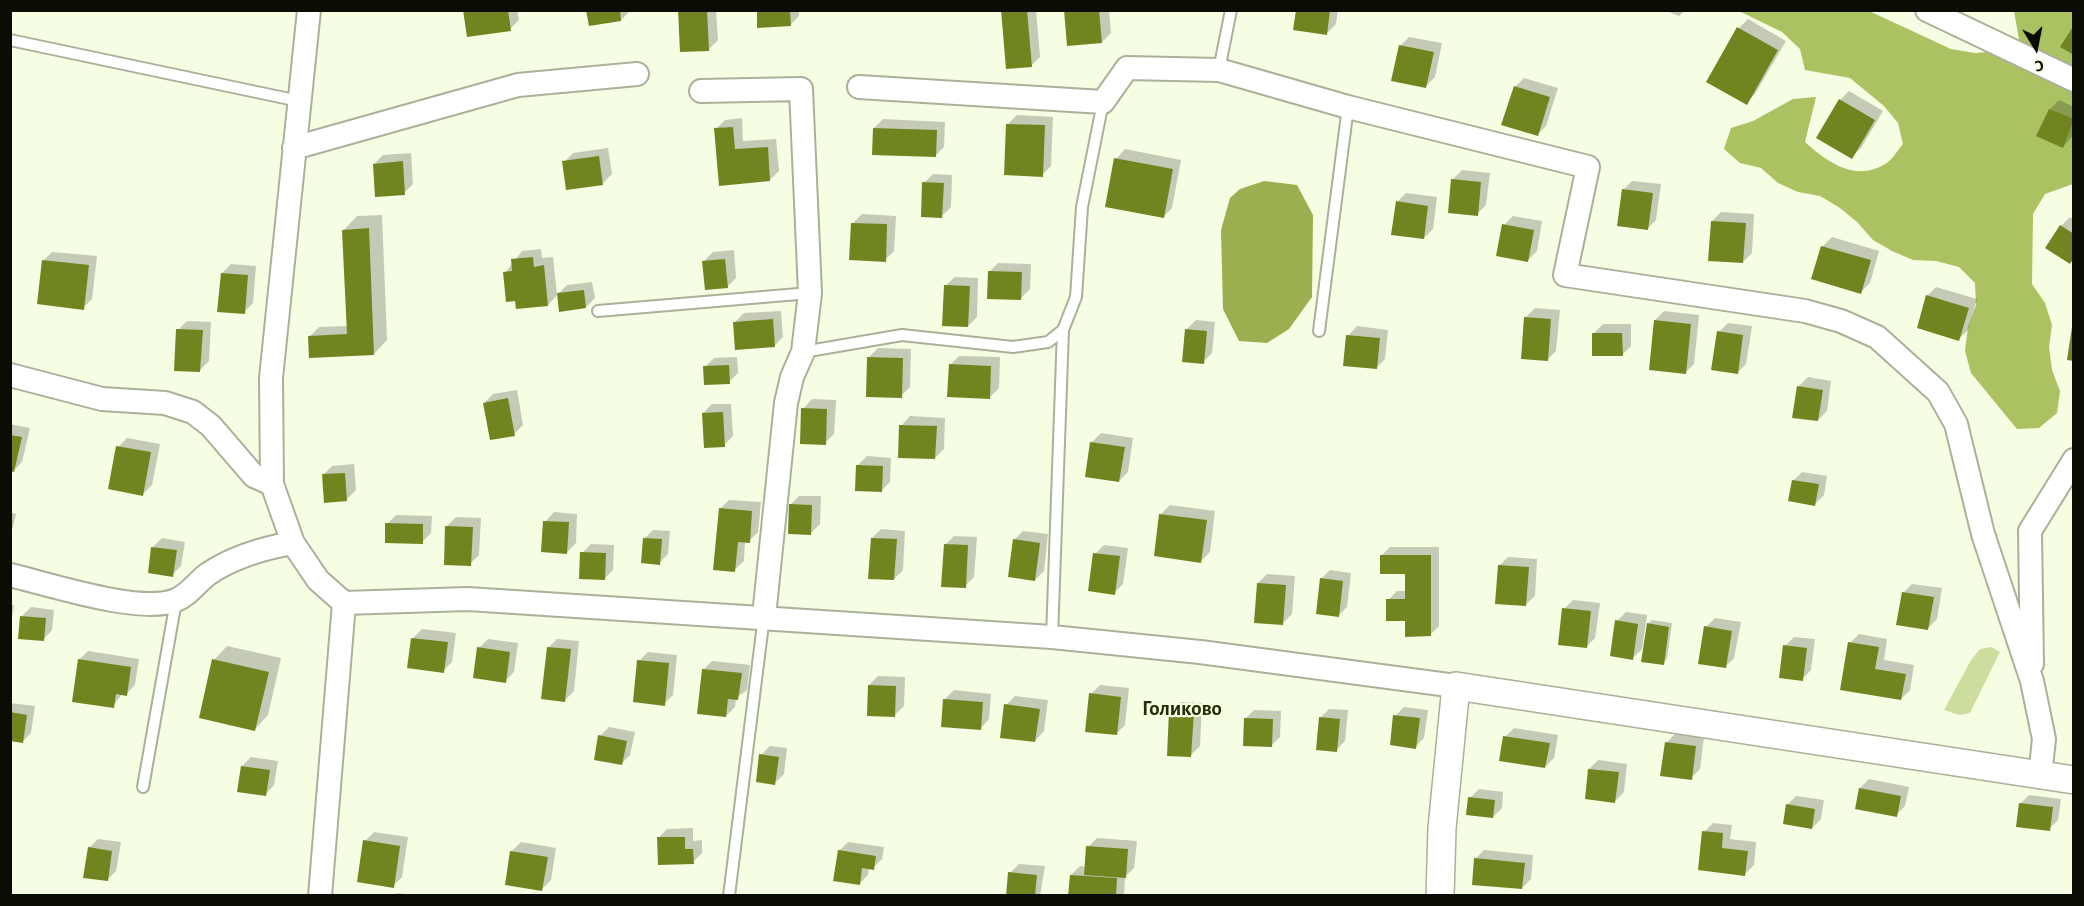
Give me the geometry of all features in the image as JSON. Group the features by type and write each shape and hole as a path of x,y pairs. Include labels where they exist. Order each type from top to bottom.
{"street":[{"path":"309,10 272,378 272,484 293,543 318,580 344,603 468,598 1052,637 1200,652 1456,686 2073,780"},
{"path":"1927,10 2073,80"},
{"path":"858,87 1103,102 1127,68 1219,70 1348,107 1588,167 1565,275 1805,311 1841,321 1877,336 1938,392 1956,424 1983,534 2032,681 2044,739 2040,776"},
{"path":"294,148 518,85 637,74"},
{"path":"701,91 801,89 810,293 803,352 792,377 786,403 764,616"},
{"path":"10,375 102,399 165,403 193,412 211,426 254,476 272,484"},
{"path":"2032,681 2030,531 2073,460"},
{"path":"10,575 123,602 152,604 176,600 207,574 236,559 267,547 293,543"},
{"path":"320,896 344,603"},
{"path":"1440,896 1442,828 1456,686"}],"lane":[{"path":"1219,70 1231,10"},
{"path":"10,40 299,101"},
{"path":"1052,637 1063,330 1076,297 1082,207 1103,102"},
{"path":"1319,331 1348,107"},
{"path":"598,310 810,293"},
{"path":"803,352 902,335 1013,347 1048,342 1063,330"},
{"path":"143,787 176,600"},
{"path":"729,896 764,616"}],"shaded area":[{"path":"1739,11 1869,11 1951,49 1975,53 1998,51 2020,45 2014,11 2073,11 2073,184 2045,194 2033,214 2032,284 2045,303 2052,325 2049,347 2052,370 2060,391 2057,413 2039,428 2017,429 1971,373 1965,351 1968,327 1976,305 1975,283 1959,267 1936,261 1913,260 1892,251 1873,240 1840,208 1820,196 1798,192 1778,183 1761,168 1740,163 1724,149 1731,128 1753,121 1793,99 1816,97 1805,142 1833,163 1854,171 1865,171 1888,162 1903,144 1898,123 1884,106 1850,78 1805,70 1800,49 1782,32"},
{"path":"1264,181 1297,185 1313,215 1312,297 1289,329 1267,343 1239,341 1223,309 1221,230 1230,198 1240,189"},
{"path":"1991,647 2000,652 1970,713 1960,715 1944,710 1971,660 1980,649"}],"building":[{"path":"463,10 508,10 511,31 467,37"},
{"path":"586,10 620,10 621,21 589,26"},
{"path":"678,10 707,10 709,51 680,52"},
{"path":"757,10 790,10 791,26 757,28"},
{"path":"1001,10 1027,10 1032,67 1006,69"},
{"path":"1064,10 1099,10 1102,43 1067,46"},
{"path":"1296,10 1330,10 1327,35 1293,30"},
{"path":"2074,25 2074,55 2060,47"},
{"path":"1737,27 1778,50 1747,105 1706,82"},
{"path":"1399,45 1434,52 1426,88 1391,81"},
{"path":"1514,86 1550,97 1538,136 1501,125"},
{"path":"1839,99 1875,120 1852,159 1816,138"},
{"path":"2049,109 2074,119 2063,148 2036,136"},
{"path":"1006,124 1045,125 1043,177 1004,175"},
{"path":"733,127 735,149 768,147 770,181 719,186 714,128"},
{"path":"873,128 937,130 936,157 872,155"},
{"path":"599,156 603,185 566,190 562,161"},
{"path":"1114,158 1173,169 1164,218 1105,207"},
{"path":"403,161 405,195 375,197 373,164"},
{"path":"1451,179 1481,182 1478,216 1448,213"},
{"path":"922,182 944,183 942,218 921,217"},
{"path":"1622,189 1653,193 1648,230 1617,226"},
{"path":"1396,201 1428,206 1424,239 1391,235"},
{"path":"1711,221 1746,223 1743,263 1708,261"},
{"path":"851,223 887,224 886,262 849,260"},
{"path":"1502,224 1534,230 1528,262 1496,256"},
{"path":"2060,225 2074,234 2074,258 2070,264 2045,248"},
{"path":"369,228 374,355 309,358 308,336 347,334 342,230"},
{"path":"1821,246 1871,260 1861,294 1811,279"},
{"path":"533,257 534,267 544,265 548,306 516,309 515,301 506,302 503,272 512,271 511,259"},
{"path":"725,259 728,288 705,290 702,261"},
{"path":"42,260 89,265 84,310 37,304"},
{"path":"988,271 1022,272 1021,300 987,299"},
{"path":"221,273 248,275 245,314 217,312"},
{"path":"944,285 970,286 968,327 942,326"},
{"path":"584,290 586,308 559,312 557,293"},
{"path":"1926,295 1969,308 1959,341 1917,328"},
{"path":"1524,317 1551,319 1548,361 1521,359"},
{"path":"773,319 775,347 735,350 733,322"},
{"path":"1654,320 1691,324 1686,374 1649,370"},
{"path":"2072,327 2074,328 2074,361 2067,360"},
{"path":"176,329 203,330 200,372 174,371"},
{"path":"1185,329 1207,331 1204,364 1182,362"},
{"path":"1717,331 1743,335 1738,374 1711,370"},
{"path":"1592,333 1622,333 1623,356 1592,356"},
{"path":"1346,335 1380,338 1377,369 1343,366"},
{"path":"867,357 903,358 902,398 866,397"},
{"path":"949,364 991,366 990,399 947,397"},
{"path":"729,365 730,384 704,385 703,366"},
{"path":"1797,386 1823,390 1818,421 1792,418"},
{"path":"508,398 515,436 490,440 483,403"},
{"path":"801,408 827,409 826,445 800,444"},
{"path":"723,412 725,447 704,448 702,413"},
{"path":"899,425 937,426 935,459 898,458"},
{"path":"10,435 22,437 14,472 10,471"},
{"path":"1090,442 1125,447 1119,482 1085,477"},
{"path":"116,446 151,452 143,496 108,489"},
{"path":"856,465 883,466 882,492 855,491"},
{"path":"345,473 347,501 324,503 322,474"},
{"path":"1792,480 1819,484 1815,506 1788,501"},
{"path":"789,504 812,505 811,535 788,534"},
{"path":"719,508 752,511 750,543 738,542 735,572 713,570"},
{"path":"1159,514 1207,520 1201,563 1154,556"},
{"path":"543,521 569,522 567,554 541,552"},
{"path":"385,523 423,524 423,544 385,543"},
{"path":"445,526 473,527 471,566 444,565"},
{"path":"643,538 662,539 660,565 641,563"},
{"path":"871,538 897,539 894,580 868,579"},
{"path":"1013,539 1040,543 1035,581 1008,577"},
{"path":"944,544 968,545 966,588 941,587"},
{"path":"151,547 177,550 173,577 148,573"},
{"path":"580,552 606,553 605,580 579,579"},
{"path":"1093,553 1120,556 1115,595 1088,591"},
{"path":"1380,555 1431,555 1431,636 1405,637 1405,621 1386,621 1386,599 1405,599 1405,574 1380,574"},
{"path":"1498,565 1529,567 1526,606 1495,604"},
{"path":"1320,578 1343,581 1339,617 1316,614"},
{"path":"1257,583 1286,585 1283,625 1254,623"},
{"path":"1902,592 1934,597 1928,630 1896,625"},
{"path":"1562,608 1591,611 1587,648 1558,645"},
{"path":"20,616 46,618 44,641 18,639"},
{"path":"1615,620 1638,624 1633,660 1610,656"},
{"path":"1647,623 1669,627 1664,665 1641,662"},
{"path":"1704,626 1732,631 1726,668 1698,664"},
{"path":"411,638 448,642 444,673 407,668"},
{"path":"1848,642 1879,647 1875,669 1906,674 1901,700 1840,690"},
{"path":"1783,645 1807,648 1803,681 1779,678"},
{"path":"477,647 510,652 506,683 473,678"},
{"path":"547,647 571,649 565,702 541,699"},
{"path":"78,659 131,667 127,696 116,694 114,708 72,702"},
{"path":"212,659 269,672 255,731 199,718"},
{"path":"637,660 669,663 665,706 633,702"},
{"path":"702,669 742,673 738,700 728,699 726,717 697,714"},
{"path":"868,685 896,686 895,717 867,716"},
{"path":"1089,693 1121,697 1117,735 1085,732"},
{"path":"943,699 983,702 981,730 941,727"},
{"path":"1004,704 1040,709 1035,742 1000,738"},
{"path":"1169,710 1194,712 1191,757 1167,756"},
{"path":"10,712 27,715 23,743 10,741"},
{"path":"1393,715 1420,718 1416,749 1390,745"},
{"path":"1319,717 1340,719 1337,752 1316,750"},
{"path":"1244,718 1273,719 1272,747 1243,746"},
{"path":"598,735 627,741 622,765 594,760"},
{"path":"1503,736 1550,743 1545,768 1499,761"},
{"path":"1665,742 1696,746 1692,780 1660,776"},
{"path":"759,754 779,757 775,785 756,782"},
{"path":"241,766 270,770 266,796 237,792"},
{"path":"1588,769 1619,772 1615,803 1585,799"},
{"path":"1859,788 1901,796 1897,817 1855,809"},
{"path":"1468,797 1495,800 1493,818 1466,815"},
{"path":"2019,803 2053,807 2050,831 2016,827"},
{"path":"1786,804 1815,809 1812,829 1783,824"},
{"path":"1702,831 1723,833 1722,848 1748,851 1745,876 1698,870"},
{"path":"657,837 685,837 685,849 693,849 694,864 658,865"},
{"path":"363,840 400,846 394,888 357,882"},
{"path":"1086,846 1128,849 1126,878 1084,875"},
{"path":"88,847 112,851 108,881 83,878"},
{"path":"838,850 876,856 874,870 862,868 860,885 833,881"},
{"path":"510,851 548,857 542,891 505,885"},
{"path":"1474,858 1525,863 1522,889 1472,885"},
{"path":"1008,872 1037,875 1035,896 1006,896"},
{"path":"1070,875 1117,878 1116,896 1068,896"}],"district":[{"name":"Голиково","path":"1182,709"}]}
